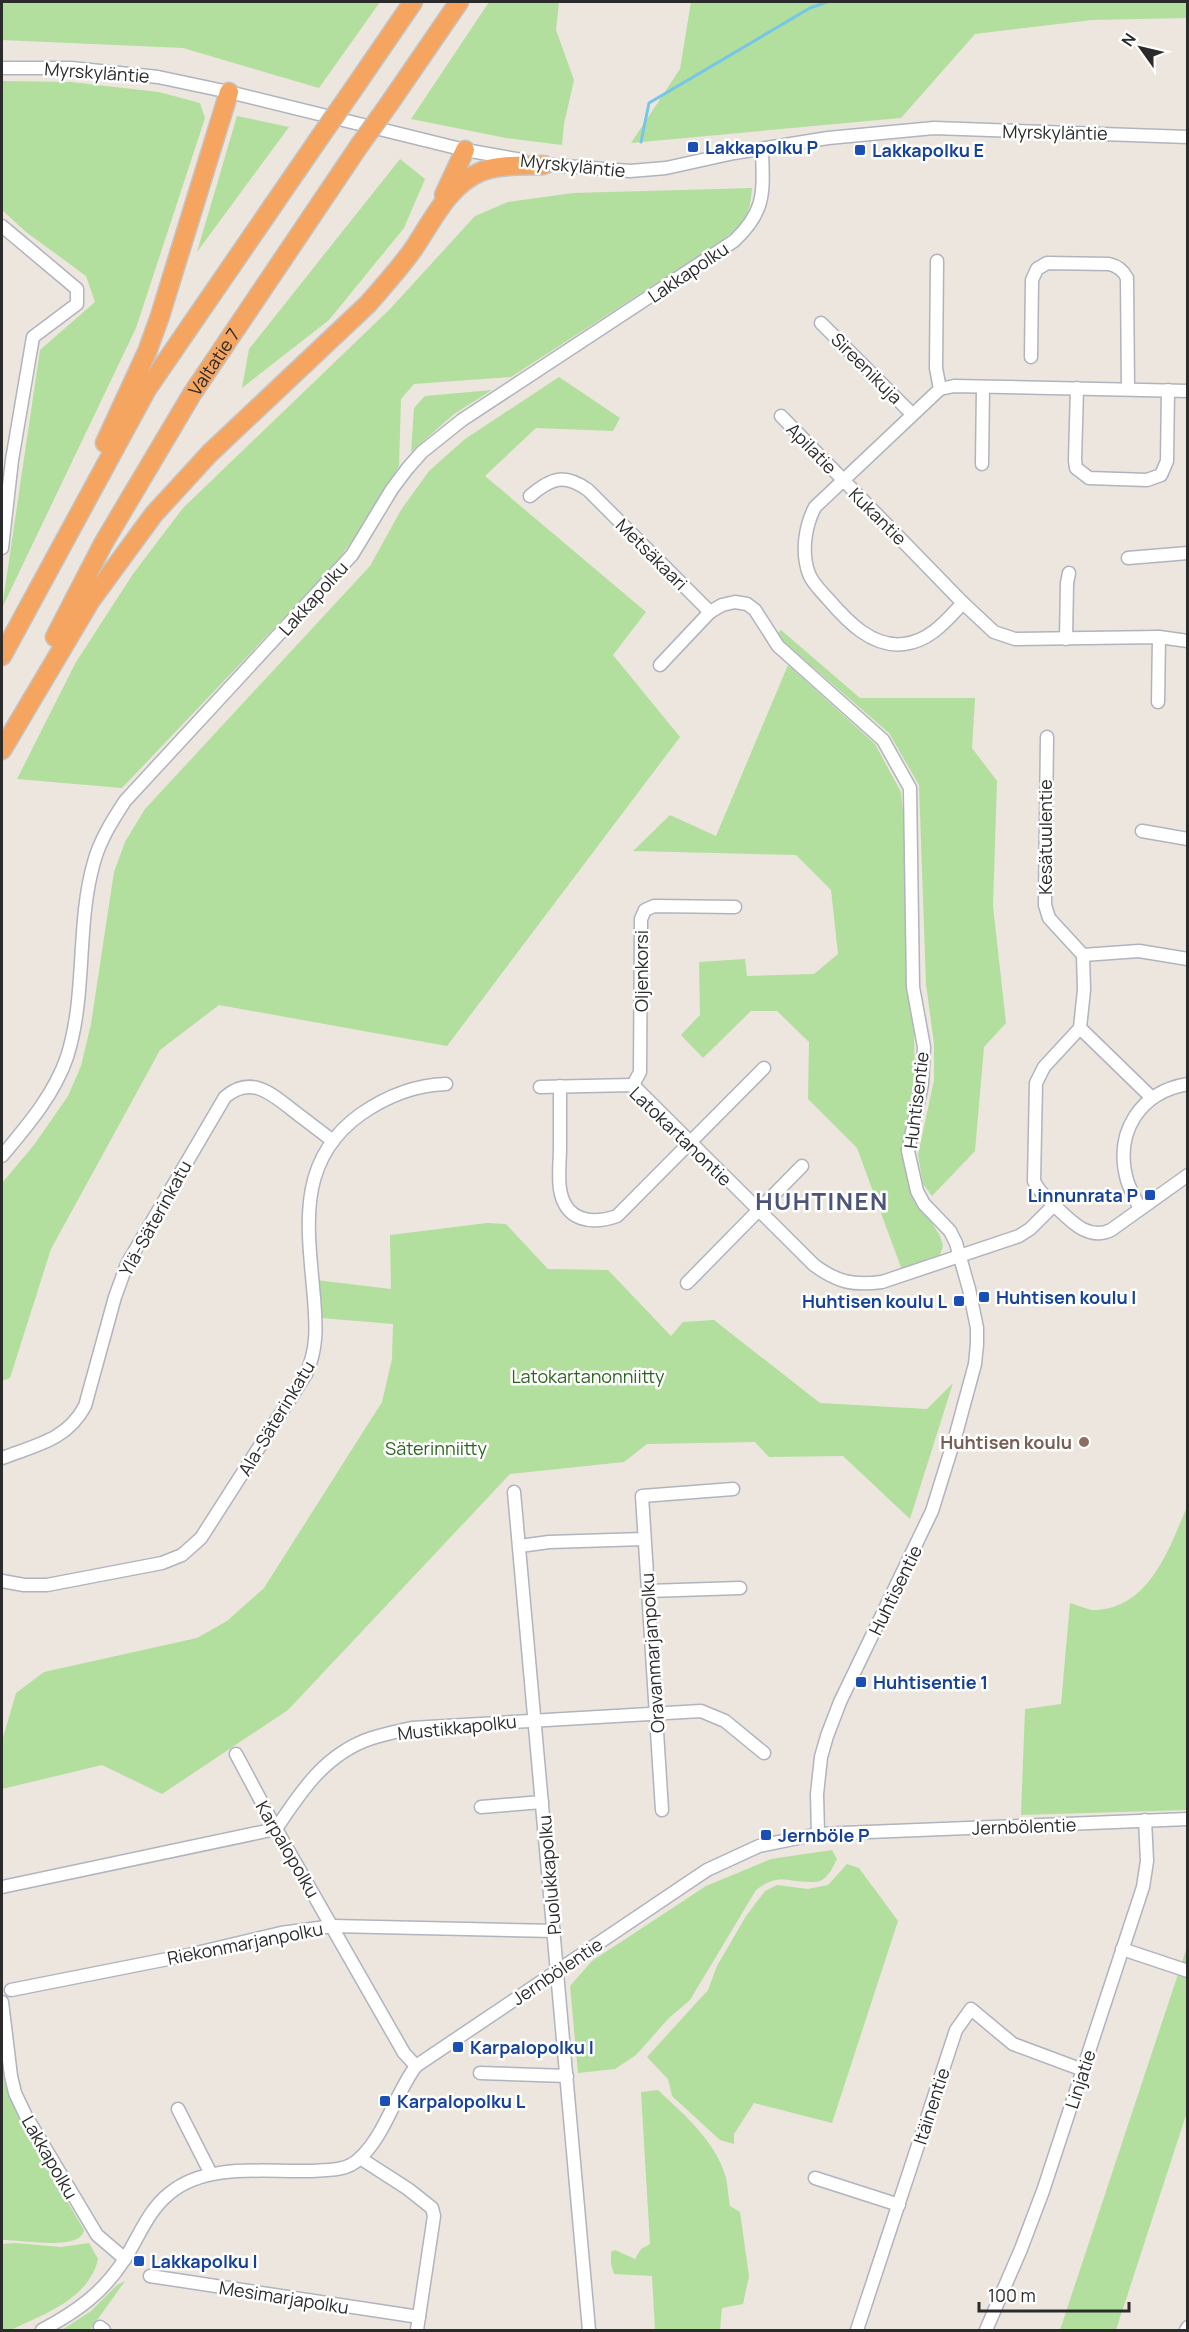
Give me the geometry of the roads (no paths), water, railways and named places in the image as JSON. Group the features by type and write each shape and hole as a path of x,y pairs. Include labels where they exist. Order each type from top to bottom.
{"highway":[{"path":"2,656 147,389 413,2"},
{"name":"Valtatie 7","path":"2,743 103,543 192,394 459,2"},
{"path":"55,557 78,500 147,352 229,92"},
{"path":"436,213 465,150"},
{"path":"2,750 91,600 154,514 210,453 368,304 392,277 436,213 460,184 481,172 544,165"}],"street":[{"name":"Myrskyläntie","path":"2,68 71,68 158,77 229,92 465,150 544,165 630,171 666,168 762,148 828,138 934,128 1188,137"},
{"name":"Lakkapolku","path":"2,1156 48,1095 66,1059 74,1027 91,872 101,842 125,801 352,555 392,489 422,452 462,420 734,241 750,226 760,206 762,148"},
{"path":"2,226 77,288 77,304 33,337 12,460 2,548"},
{"path":"937,261 936,368 940,389 954,386 1188,391"},
{"path":"1031,357 1032,280 1037,269 1047,263 1115,265 1127,278 1128,388"},
{"name":"Sireenikuja","path":"821,323 912,414"},
{"path":"982,464 983,387"},
{"path":"1077,388 1076,468 1089,478 1147,480 1161,475 1167,461 1168,390"},
{"name":"Kukantie","path":"940,389 843,481 963,603 986,626 1004,637 1066,639 1159,637 1188,641"},
{"name":"Apilatie","path":"781,416 843,481"},
{"name":"Metsäkaari","path":"530,496 543,485 554,480 566,479 576,482 588,490 710,612"},
{"path":"843,481 815,507 806,532 808,572 813,582 837,609 850,622 876,640 904,644 924,639 940,628 963,603"},
{"path":"1128,558 1188,553"},
{"path":"1066,639 1069,573"},
{"name":"Huhtisentie","path":"710,612 722,605 735,602 752,607 778,646 883,740 910,788 913,987 924,1047 922,1084 908,1151 918,1191 924,1204 950,1231 960,1256 977,1328 975,1364 932,1511 840,1702 827,1736 820,1766 817,1794 818,1834"},
{"path":"660,665 710,612"},
{"path":"1158,702 1159,637"},
{"name":"Kesätuulentie","path":"1047,737 1044,890 1046,912 1083,955"},
{"path":"1142,831 1188,839"},
{"name":"Oljenkorsi","path":"633,1085 640,1072 641,919 645,910 654,906 735,907"},
{"path":"1188,959 1139,951 1083,955 1084,990 1080,1028 1044,1067 1036,1083 1034,1181 1039,1191 1080,1228 1098,1233 1112,1230 1188,1175"},
{"path":"1080,1028 1151,1097"},
{"path":"560,1086 560,1189 566,1206 585,1221 601,1222 617,1216 764,1068"},
{"name":"Ala-Säterinkatu","path":"2,1581 24,1585 47,1585 162,1563 182,1555 201,1538 306,1374 312,1361 316,1329 308,1205 317,1172 333,1141 344,1128 384,1100 412,1087 446,1084"},
{"path":"1140,1209 1127,1180 1123,1152 1125,1136 1131,1121 1151,1097 1164,1090 1188,1084"},
{"name":"Latokartanontie","path":"540,1087 633,1085 814,1265 830,1277 845,1283 882,1282 1019,1236 1030,1229 1054,1205"},
{"name":"Ylä-Säterinkatu","path":"2,1458 62,1434 79,1416 85,1406 115,1297 127,1264 225,1097 234,1090 246,1087 263,1089 333,1141"},
{"path":"687,1283 802,1166"},
{"name":"Oravanmarjanpolku","path":"662,1810 642,1496 733,1489"},
{"name":"Puolukkapolku","path":"514,1492 589,2331"},
{"path":"520,1546 549,1542 645,1539"},
{"path":"648,1591 740,1588"},
{"name":"Mustikkapolku","path":"276,1829 305,1785 333,1758 370,1739 412,1728 701,1711 725,1721 764,1753"},
{"name":"Karpalopolku","path":"236,1754 276,1829 404,2053 417,2066"},
{"path":"481,1807 542,1802"},
{"name":"Jernbölentie","path":"360,2158 373,2143 401,2088 417,2066 707,1870 759,1846 818,1834 1188,1819"},
{"name":"Linjatie","path":"986,2331 1033,2218 1146,1875 1145,1820"},
{"path":"2,1887 276,1829"},
{"name":"Riekonmarjanpolku","path":"11,1990 188,1955 280,1933 333,1926 554,1931"},
{"path":"1122,1949 1188,1971"},
{"name":"Lakkapolku","path":"2,2002 11,2076 15,2093 26,2116 97,2235 125,2259"},
{"name":"Itäinentie","path":"857,2331 956,2030 970,2009 1013,2044 1083,2070"},
{"path":"480,2073 567,2076"},
{"path":"178,2109 211,2174"},
{"path":"42,2331 87,2303 107,2285 125,2259 154,2208 171,2192 186,2183 211,2174 329,2170 351,2166 360,2158 408,2189 432,2208 434,2216 417,2331"},
{"path":"815,2178 898,2205"},
{"name":"Mesimarjapolku","path":"150,2276 419,2317"}],"waterway":[{"path":"641,142 649,103 810,8 827,2"}],"place":[{"name":"Lakkapolku P","path":"693,147"},
{"name":"Lakkapolku E","path":"860,150"},
{"name":"Linnunrata P","path":"1150,1195"},
{"name":"Huhtisen koulu I","path":"984,1297"},
{"name":"Huhtisen koulu L","path":"959,1301"},
{"name":"Huhtisen koulu","path":"1084,1442"},
{"name":"Huhtisentie 1","path":"861,1682"},
{"name":"Jernböle P","path":"766,1835"},
{"name":"Karpalopolku I","path":"458,2047"},
{"name":"Karpalopolku L","path":"385,2101"},
{"name":"Lakkapolku I","path":"139,2261"}],"district":[{"name":"HUHTINEN","path":"822,1200"}],"park label":[{"name":"Latokartanonniitty","path":"588,1376"},
{"name":"Säterinniitty","path":"436,1448"}]}
